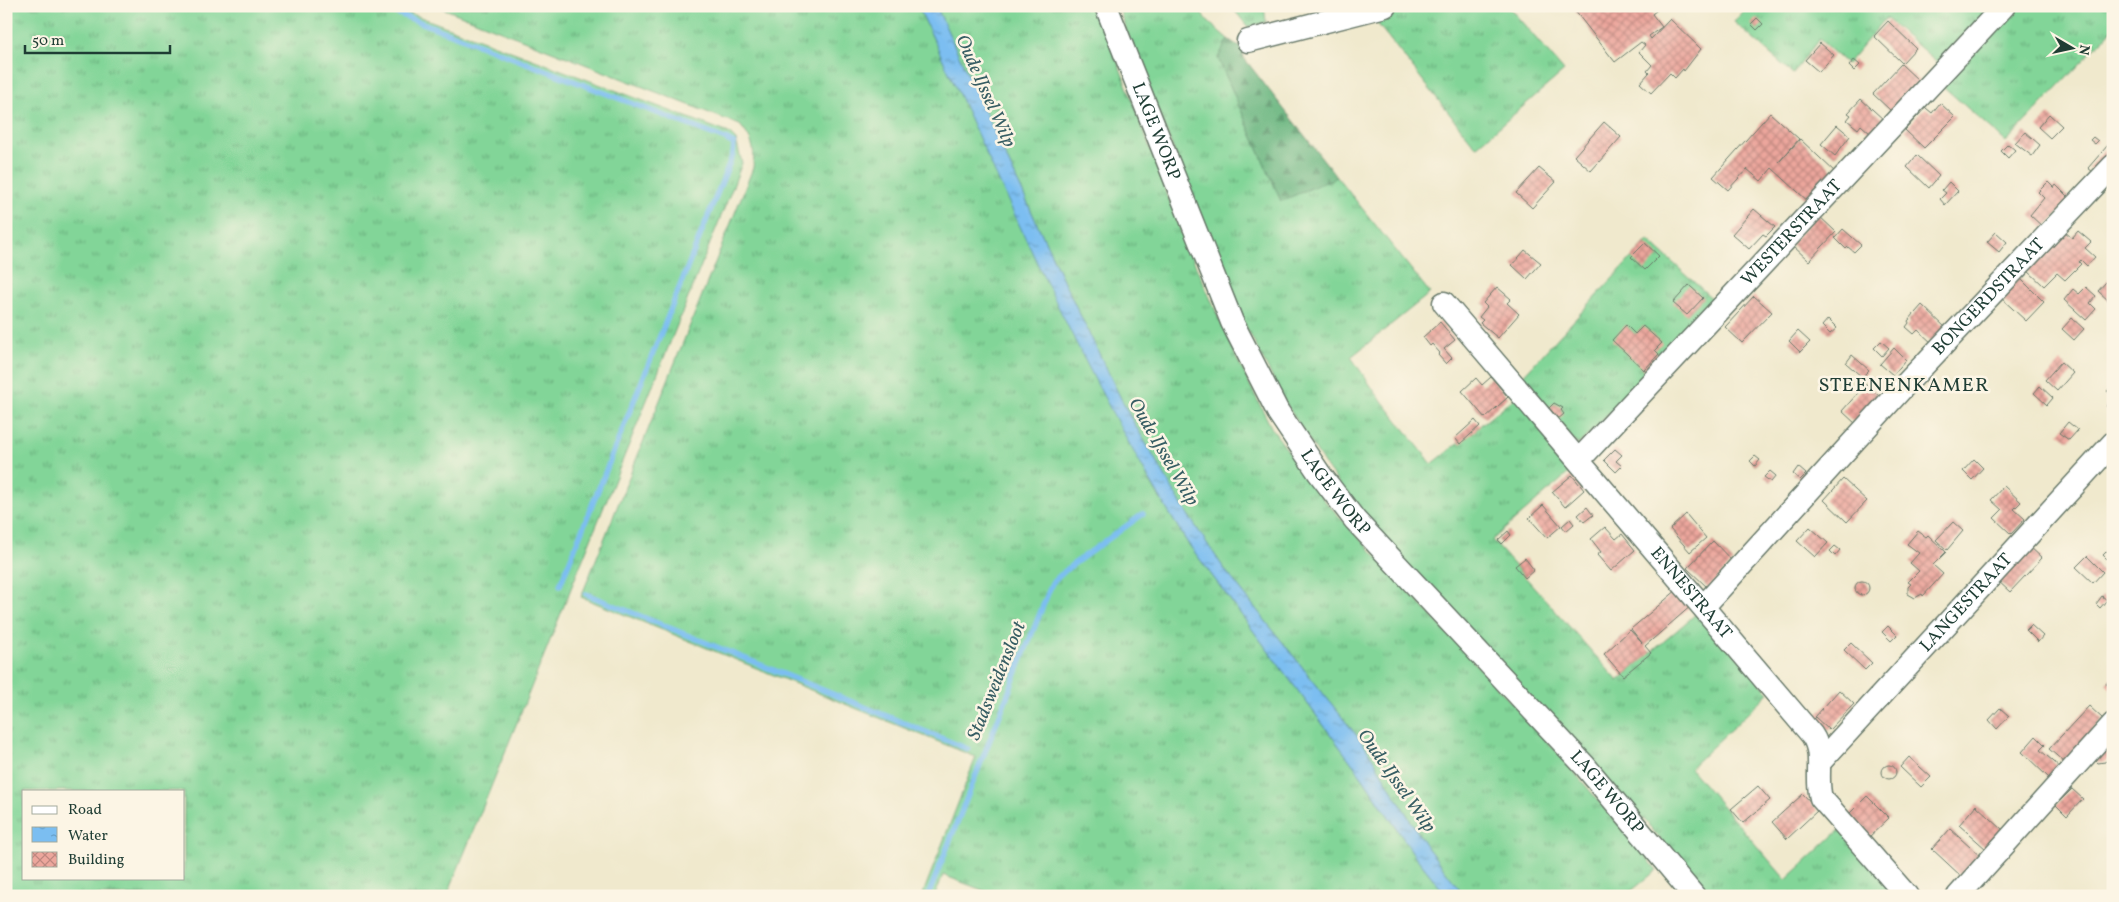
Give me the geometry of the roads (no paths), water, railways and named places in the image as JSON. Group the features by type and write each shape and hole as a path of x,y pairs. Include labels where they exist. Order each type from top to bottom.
{"street":[{"name":"LAGE WORP","path":"1106,6 1232,322 1278,412 1319,473 1355,520 1585,766 1694,896"},
{"path":"1248,41 1385,6"},
{"name":"WESTERSTRAAT","path":"1579,460 2004,6"},
{"name":"BONGERDSTRAAT","path":"1704,606 1904,386 2113,166"},
{"name":"ENNESTRAAT","path":"1444,303 1812,735 1819,747 1818,787 1821,798 1907,896"},
{"name":"LANGESTRAAT","path":"1820,762 2113,443"},
{"path":"1958,896 2113,724"}],"water":[{"path":"918,6 936,6 1066,286 1128,413 1186,512 1225,570 1365,746 1426,846 1465,896 1447,896 1415,856 1363,778 1187,542 1148,478 1078,346"}],"waterway":[{"path":"378,6 734,144 733,154 560,585"},
{"name":"Stadsweidensloot","path":"928,896 1052,583 1068,568 1143,514"},
{"path":"586,594 968,749"}],"district":[{"name":"STEENENKAMER","path":"1904,386"}],"water label":[{"name":"Oude IJssel Wilp","path":"985,91"},
{"name":"Oude IJssel Wilp","path":"1163,452"},
{"name":"Oude IJssel Wilp","path":"1396,781"}]}
